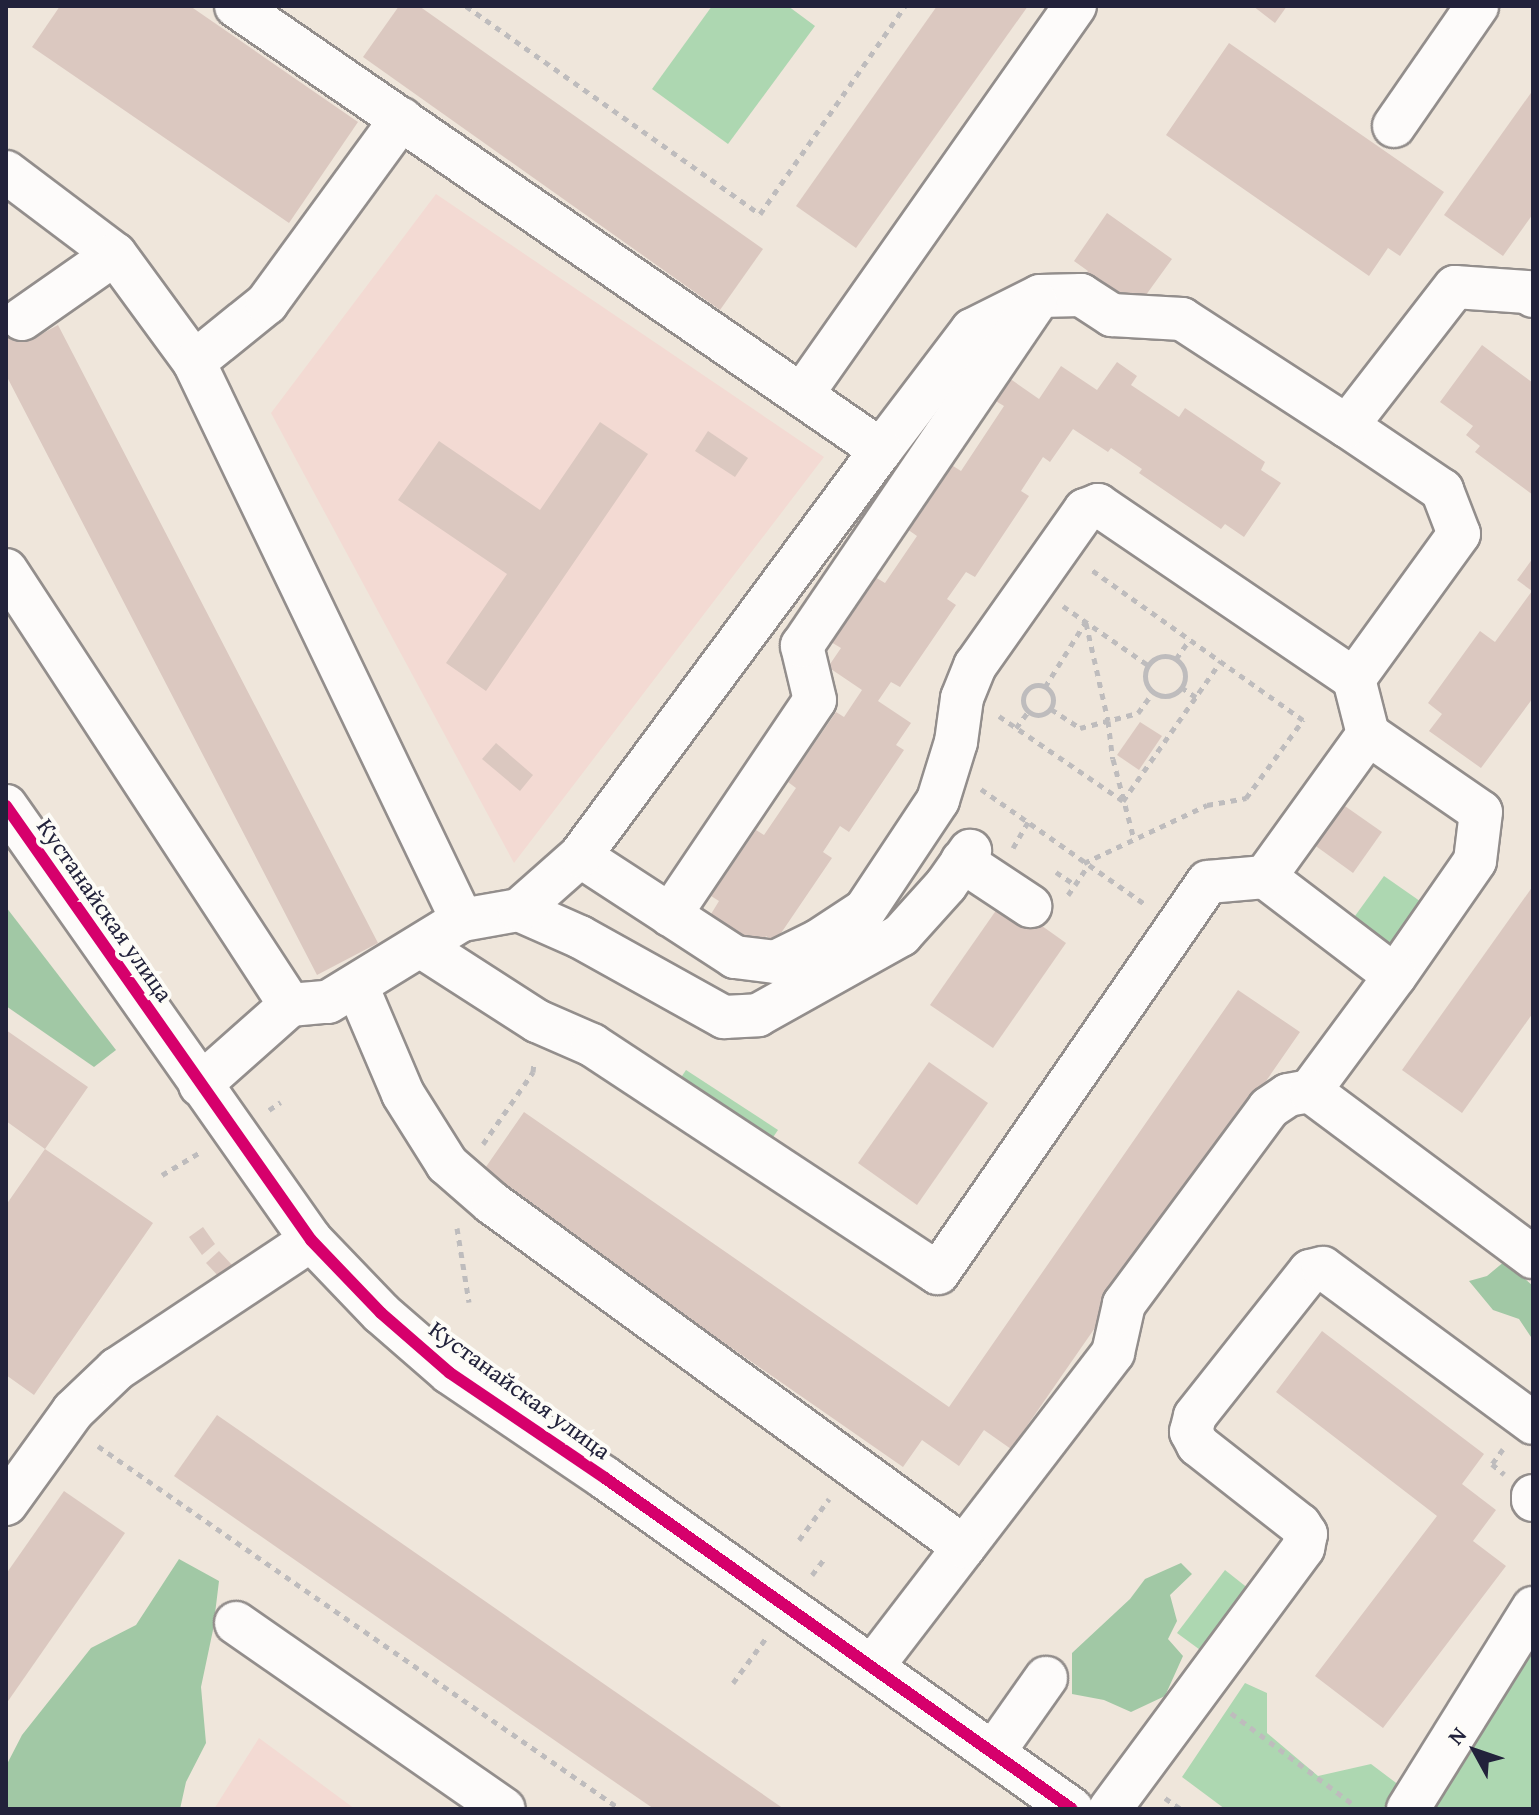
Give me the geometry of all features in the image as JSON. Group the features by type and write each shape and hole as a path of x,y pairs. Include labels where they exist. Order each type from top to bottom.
{"street":[{"path":"803,393 1075,6"},
{"path":"1394,126 1477,6"},
{"path":"239,7 803,393 881,450"},
{"path":"194,362 267,303 401,119"},
{"path":"6,172 115,254 194,362 462,920"},
{"path":"22,319 115,254"},
{"path":"1347,426 1455,287 1531,291"},
{"path":"200,1085 290,1005 328,1002 462,920 519,910 580,856 972,330 1040,296 1081,295 1112,315 1182,319 1442,490 1459,534 1354,679"},
{"path":"670,915 815,700 802,646 1040,296"},
{"path":"580,856 735,957 775,962 818,941 865,910 938,800 956,742 962,698 975,666 1085,510 1098,505 1354,679 1368,734 1481,812 1475,861 1395,976 1310,1091 1288,1095 1269,1108 1124,1304 1113,1353 872,1667"},
{"path":"6,570 290,1005"},
{"path":"1265,877 1368,734"},
{"name":"Кустанайская улица","path":"6,806 311,1240 381,1313 450,1373 1072,1809"},
{"path":"519,910 580,937 724,1017 758,1015 901,935 946,885 966,856 1030,906"},
{"path":"422,947 537,1021 592,1045 938,1273 1208,882 1265,877 1395,976"},
{"path":"357,986 403,1094 447,1164 492,1203 964,1547"},
{"path":"1310,1091 1533,1257"},
{"path":"6,1504 73,1411 117,1369 311,1240"},
{"path":"1110,1809 1303,1548 1306,1534 1300,1525 1198,1445 1191,1432 1195,1416 1310,1271 1323,1268 1533,1423"},
{"path":"1408,1809 1532,1613"},
{"path":"236,1623 504,1809"},
{"path":"993,1753 1046,1678"}],"path":[{"path":"466,6 760,214 905,6"},
{"path":"1051,869 1075,885 1086,865 1134,840 1207,805 1246,798 1303,720 1088,566"},
{"path":"1059,603 1148,665"},
{"path":"1045,687 1086,622"},
{"path":"1086,622 1134,840"},
{"path":"1176,659 1190,639"},
{"path":"1156,658 1176,659 1183,667 1181,687 1163,696 1153,692 1144,674 1148,665 1156,658"},
{"path":"1123,801 1221,661"},
{"path":"1015,685 1024,692"},
{"path":"1032,686 1045,687 1054,699 1051,709 1043,715 1028,712 1022,702 1024,692 1032,686"},
{"path":"1181,687 1196,697"},
{"path":"1051,709 1080,728 1138,713 1153,692"},
{"path":"1016,728 1028,712"},
{"path":"996,714 1123,801"},
{"path":"970,781 1177,927"},
{"path":"1015,844 1027,852"},
{"path":"447,1164 480,1148 533,1072 537,1021"},
{"path":"457,1225 469,1302"},
{"path":"94,1443 620,1809"},
{"path":"799,1540 853,1465"},
{"path":"1230,1712 1354,1805"}],"shaded area":[{"path":"436,194 824,457 514,863 271,413"},
{"path":"259,1738 355,1809 214,1809"}],"green space":[{"path":"712,6 788,6 815,26 728,144 652,89"},
{"path":"1384,876 1427,906 1390,958 1347,927"},
{"path":"6,907 116,1050 94,1067 6,1006"},
{"path":"686,1070 778,1130 765,1149 674,1088"},
{"path":"1505,1261 1533,1286 1533,1340 1519,1319 1493,1310 1469,1281 1487,1276"},
{"path":"179,1559 219,1581 201,1687 206,1743 186,1782 180,1809 6,1809 6,1766 22,1735 91,1648 136,1625"},
{"path":"1181,1563 1192,1574 1170,1595 1177,1621 1168,1639 1183,1656 1165,1696 1131,1712 1104,1700 1072,1694 1072,1653 1130,1599 1145,1579"},
{"path":"1225,1570 1254,1593 1207,1655 1177,1633"},
{"path":"1533,1638 1533,1809 1225,1809 1182,1777 1245,1683 1267,1693 1267,1733 1318,1776 1371,1764 1428,1807"}],"building":[{"path":"60,6 190,6 358,122 289,223 32,47"},
{"path":"399,6 419,6 763,249 720,310 363,57"},
{"path":"937,6 1028,6 856,248 796,206"},
{"path":"1253,6 1287,6 1275,23"},
{"path":"1229,43 1444,192 1400,256 1388,248 1369,276 1166,135"},
{"path":"1533,90 1533,214 1503,256 1444,215"},
{"path":"1107,213 1172,259 1138,306 1120,293 1112,304 1080,282 1088,271 1074,261"},
{"path":"6,299 36,337 58,325 378,943 317,975 6,375"},
{"path":"1482,345 1533,383 1533,495 1475,452 1480,446 1466,435 1473,426 1440,402"},
{"path":"1117,362 1137,376 1131,385 1179,417 1185,408 1265,462 1261,470 1281,483 1244,537 1225,524 1221,529 1139,473 1142,469 1111,448 1108,452 1073,429 1050,462 1043,457 1021,491 1029,496 975,577 966,572 947,599 956,605 900,687 891,682 878,701 911,723 896,745 904,750 849,832 840,826 823,852 832,858 775,942 766,936 756,952 708,919 719,901 711,896 756,830 764,835 796,788 788,782 836,712 844,717 862,690 828,667 841,648 831,642 875,577 885,583 917,536 907,529 950,464 961,471 1004,406 994,400 1009,378 1039,399 1061,366 1097,390"},
{"path":"600,422 648,454 486,691 446,663 507,574 398,500 439,441 540,510"},
{"path":"708,431 748,458 735,477 695,451"},
{"path":"1533,558 1533,698 1481,768 1429,731 1442,714 1428,703 1480,631 1495,642 1532,591 1517,580"},
{"path":"1140,722 1162,736 1139,770 1117,755"},
{"path":"496,743 533,775 520,791 482,759"},
{"path":"1342,804 1382,832 1353,873 1313,844"},
{"path":"1533,886 1533,1013 1462,1113 1402,1070"},
{"path":"1004,899 1066,943 993,1048 930,1005"},
{"path":"1238,990 1300,1032 1011,1449 984,1430 959,1466 922,1440 903,1467 481,1174 524,1112 949,1407"},
{"path":"6,1030 88,1087 45,1149 6,1121"},
{"path":"929,1062 988,1103 917,1205 858,1163"},
{"path":"45,1149 153,1223 34,1395 6,1375 6,1205"},
{"path":"203,1227 215,1244 202,1255 189,1237"},
{"path":"219,1251 233,1266 221,1279 206,1263"},
{"path":"1322,1331 1484,1454 1462,1484 1496,1510 1473,1541 1506,1566 1383,1728 1315,1676 1437,1516 1276,1392"},
{"path":"217,1415 784,1809 654,1809 174,1476"},
{"path":"64,1491 125,1533 6,1704 6,1574"}],"cycle path":[{"path":"6,806 311,1240 381,1313 450,1373 605,1478 1072,1809"}]}
